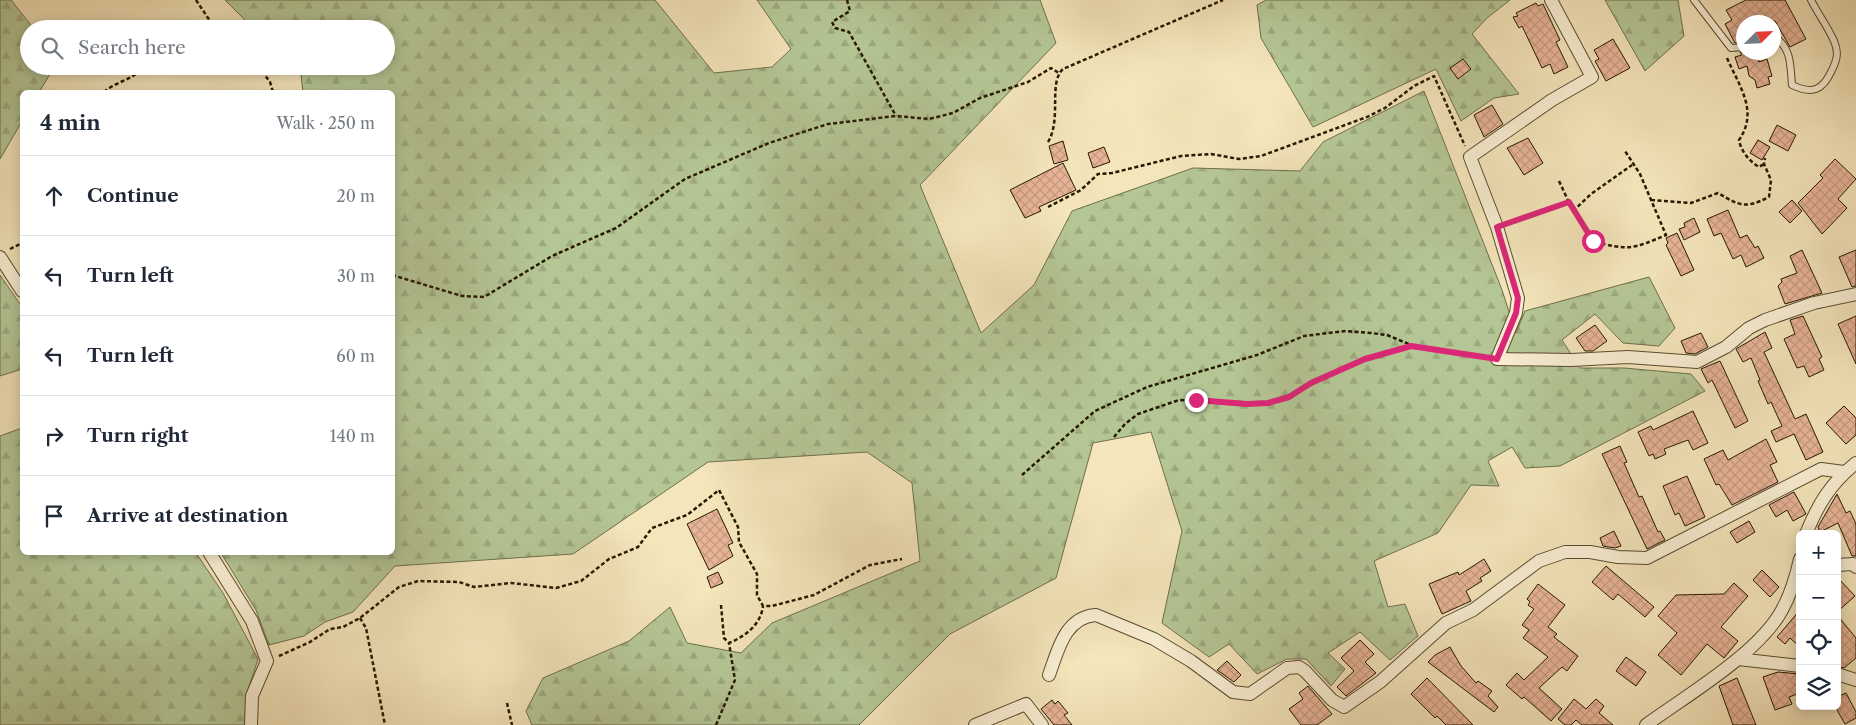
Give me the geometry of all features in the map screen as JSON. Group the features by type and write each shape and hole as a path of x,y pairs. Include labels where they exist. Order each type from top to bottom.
{"street":[{"path":"1551,0 1592,78 1552,100 1470,157 1497,227 1518,298 1516,313 1497,359 1572,360 1628,357 1697,362 1726,347 1749,328 1765,320 1814,303 1856,294"},
{"path":"0,257 20,288"},
{"path":"1808,530 1817,505 1832,484 1856,463"},
{"path":"1049,675 1060,644 1070,626 1086,616 1096,615 1154,639 1191,661 1233,692 1250,694 1288,668 1294,666 1305,671 1332,700 1344,708 1380,682 1446,623 1473,610 1538,561 1565,552 1647,558 1821,469 1844,472"},
{"path":"211,555 252,621 267,661 252,696 251,725"},
{"path":"1841,564 1853,564 1856,567"},
{"path":"1646,725 1738,659 1764,634 1782,611 1796,575"},
{"path":"1738,659 1796,666"},
{"path":"1841,675 1856,680"},
{"path":"975,725 1026,704 1042,725"}],"lane":[{"path":"1694,0 1732,48 1736,48"},
{"path":"1781,42 1789,55 1792,85 1802,90 1816,90 1826,84 1838,59 1835,42 1811,0"}],"path":[{"path":"196,0 209,20"},
{"path":"847,0 850,11 832,22 835,28 849,32 896,116"},
{"path":"1048,142 1052,136 1056,116 1055,82 1058,73 1071,65 1223,0"},
{"path":"1727,56 1748,106 1745,131 1739,140 1740,146 1751,162 1759,166 1764,164"},
{"path":"395,276 462,296 484,297 552,256 616,228 685,178 769,143 828,124 896,116 929,119 952,113 980,98 1028,82 1051,68 1058,73"},
{"path":"106,90 111,86 138,75"},
{"path":"265,75 273,90"},
{"path":"1048,207 1081,190 1098,174 1120,172 1181,156 1212,154 1239,159 1261,156 1367,117 1385,108 1414,86 1434,76 1470,157"},
{"path":"1559,181 1573,211 1593,241 1620,248 1636,248 1666,234 1640,174 1632,165 1625,151"},
{"path":"1651,200 1691,203 1718,193 1740,206 1756,204 1769,197 1771,180 1764,164 1765,158"},
{"path":"1573,211 1591,194 1632,165"},
{"path":"1497,227 1569,202"},
{"path":"1022,475 1096,411 1147,387 1258,355 1304,336 1346,331 1371,332 1392,337 1411,346 1497,359"},
{"path":"1114,437 1125,424 1138,414 1179,400 1268,403 1289,397 1311,383 1365,359 1411,346"},
{"path":"267,661 310,642 330,629 343,627 360,618 399,586 418,581 459,582 474,587 510,583 556,588 581,581 609,559 638,547 652,528 687,515 719,490 738,527 740,542 757,574 757,595 763,606 758,621 753,628 729,643"},
{"path":"763,606 772,606 814,595 870,565 902,559"},
{"path":"716,725 735,680 729,643 724,638 721,605"},
{"path":"360,618 366,628 385,725"},
{"path":"507,703 512,725"}],"green space":[{"path":"0,0 11,0 27,20 20,20 20,75 49,75 40,90 20,90 20,124 0,159"},
{"path":"225,0 655,0 714,73 772,67 791,49 757,0 1040,0 1056,43 920,185 981,333 1034,285 1072,211 1193,168 1300,171 1323,142 1424,91 1502,290 1516,333 1525,311 1649,277 1675,328 1659,346 1623,343 1595,314 1562,340 1580,368 1624,368 1691,374 1705,391 1560,466 1525,468 1512,447 1488,461 1499,486 1471,485 1438,533 1374,561 1388,607 1405,604 1418,636 1390,660 1360,632 1328,653 1345,669 1331,686 1306,659 1287,659 1257,674 1229,644 1209,657 1162,623 1182,531 1151,432 1093,443 1056,578 950,634 859,725 532,725 526,711 543,678 629,641 670,607 687,643 741,653 772,623 920,561 912,483 867,452 708,462 573,554 395,566 353,612 325,622 304,636 269,645 256,610 222,555 395,555 395,90 303,90 301,75 395,75 395,20 245,20"},
{"path":"1266,0 1510,0 1487,18 1472,34 1519,94 1494,98 1461,121 1436,69 1313,127 1261,38 1257,5"},
{"path":"1605,0 1678,0 1684,36 1645,71"},
{"path":"0,275 20,304 20,370 0,376"},
{"path":"20,429 20,555 197,555 223,593 258,659 246,696 245,725 0,725 0,436"}],"building":[{"path":"1746,0 1785,0 1806,39 1790,47 1781,31 1781,15 1736,15 1735,43 1725,24 1732,20 1726,10"},
{"path":"1536,3 1538,6 1543,4 1560,40 1556,42 1568,67 1554,74 1550,64 1542,68 1522,26 1519,28 1513,17 1518,16 1516,13"},
{"path":"1613,39 1630,68 1606,81 1595,61 1599,59 1594,50"},
{"path":"1463,59 1471,69 1458,79 1450,68"},
{"path":"1736,60 1759,60 1759,62 1767,60 1772,76 1768,77 1770,84 1757,88 1755,80 1749,76 1747,66 1739,69"},
{"path":"1492,105 1503,124 1484,137 1474,115"},
{"path":"1777,125 1796,135 1788,151 1769,141"},
{"path":"1528,138 1543,163 1524,175 1507,148"},
{"path":"1758,140 1770,147 1762,160 1750,153"},
{"path":"1063,141 1068,160 1054,164 1049,146"},
{"path":"1104,147 1110,162 1093,168 1088,153"},
{"path":"1835,159 1856,179 1838,199 1847,208 1822,234 1798,203 1823,178 1820,175"},
{"path":"1063,163 1076,190 1039,207 1041,211 1025,218 1010,190"},
{"path":"1792,200 1802,211 1790,223 1779,212"},
{"path":"1728,210 1740,238 1747,235 1755,248 1758,246 1764,258 1746,267 1741,255 1733,259 1721,233 1714,236 1707,219"},
{"path":"1694,218 1700,232 1684,240 1679,229 1685,227 1684,223"},
{"path":"1677,233 1694,270 1681,276 1666,245 1668,243 1666,238"},
{"path":"1802,250 1822,293 1785,304 1778,286 1782,282 1781,279 1797,273 1790,256"},
{"path":"1856,250 1856,286 1852,287 1839,257"},
{"path":"1803,316 1822,357 1819,359 1824,370 1809,377 1804,366 1797,368 1784,339 1795,334 1790,320"},
{"path":"1856,316 1856,364 1838,324"},
{"path":"1595,325 1607,341 1593,351 1585,351 1576,338"},
{"path":"1765,332 1772,348 1764,352 1795,419 1806,414 1823,452 1806,460 1794,434 1776,442 1771,431 1782,426 1771,402 1768,404 1751,358 1743,362 1736,349"},
{"path":"1701,333 1708,347 1695,354 1686,353 1681,341"},
{"path":"1720,361 1748,421 1735,428 1712,380 1708,383 1701,369"},
{"path":"1844,406 1856,418 1856,435 1846,444 1826,423"},
{"path":"1693,411 1708,443 1693,450 1688,440 1664,449 1666,454 1655,459 1653,454 1649,456 1638,432 1651,426 1653,430"},
{"path":"1766,439 1777,462 1770,465 1778,482 1732,505 1719,484 1716,485 1704,459 1723,450 1728,460"},
{"path":"1620,446 1627,462 1624,463 1639,497 1642,496 1658,532 1660,531 1665,540 1647,549 1602,454"},
{"path":"1687,476 1705,517 1685,526 1679,513 1675,515 1663,486"},
{"path":"1794,492 1806,514 1793,521 1787,510 1776,517 1769,505"},
{"path":"1837,494 1846,513 1850,511 1856,524 1856,556 1852,556 1838,523 1824,530 1819,530 1818,527"},
{"path":"717,509 733,543 728,545 733,556 709,570 687,524"},
{"path":"1749,521 1755,532 1737,543 1730,532"},
{"path":"1614,531 1621,546 1615,548 1603,546 1600,538"},
{"path":"1484,559 1491,571 1480,578 1482,581 1466,591 1471,601 1442,614 1429,584 1458,572 1459,575"},
{"path":"1606,566 1654,607 1645,617 1618,594 1613,600 1592,582"},
{"path":"1762,570 1779,587 1770,597 1753,580"},
{"path":"718,572 723,583 711,588 707,577"},
{"path":"1841,581 1855,596 1841,608"},
{"path":"1734,583 1748,596 1721,627 1738,641 1724,658 1707,644 1681,675 1658,655 1677,633 1658,616 1676,595 1724,594"},
{"path":"1538,584 1565,605 1548,627 1557,634 1554,637 1578,656 1567,671 1562,667 1539,688 1562,709 1551,721 1524,697 1522,699 1506,685 1517,673 1524,680 1548,657 1523,638 1529,630 1522,625 1534,609 1528,605 1530,602 1527,599"},
{"path":"1796,615 1796,643 1790,638 1785,644 1777,637"},
{"path":"1841,620 1856,638 1856,658 1844,668 1841,667"},
{"path":"1360,640 1374,654 1365,662 1376,673 1346,696 1337,687 1354,671 1341,658"},
{"path":"1450,647 1461,666 1476,683 1478,681 1492,691 1488,696 1498,707 1494,712 1428,662 1435,655"},
{"path":"1626,657 1646,672 1636,686 1616,671"},
{"path":"1227,661 1241,675 1234,682 1217,670"},
{"path":"1778,672 1796,674 1796,694 1789,697 1792,704 1775,710 1763,677"},
{"path":"1427,678 1473,725 1446,725 1437,716 1435,718 1411,694"},
{"path":"1737,678 1756,725 1733,725 1719,686"},
{"path":"1308,686 1332,714 1317,725 1301,725 1289,709 1303,699 1299,693"},
{"path":"1846,693 1856,712 1856,718 1845,724 1837,710 1841,710 1841,695"},
{"path":"1574,699 1586,709 1596,699 1604,706 1599,713 1613,725 1582,725 1576,720 1571,725 1565,725 1558,719"},
{"path":"1052,700 1055,704 1058,701 1068,713 1064,715 1072,725 1054,725 1041,709"}],"route":[{"path":"1196,400 1247,404 1268,403 1289,397 1311,383 1365,359 1411,346 1440,348 1497,359 1516,313 1518,298 1497,227 1569,202 1593,241"}]}
